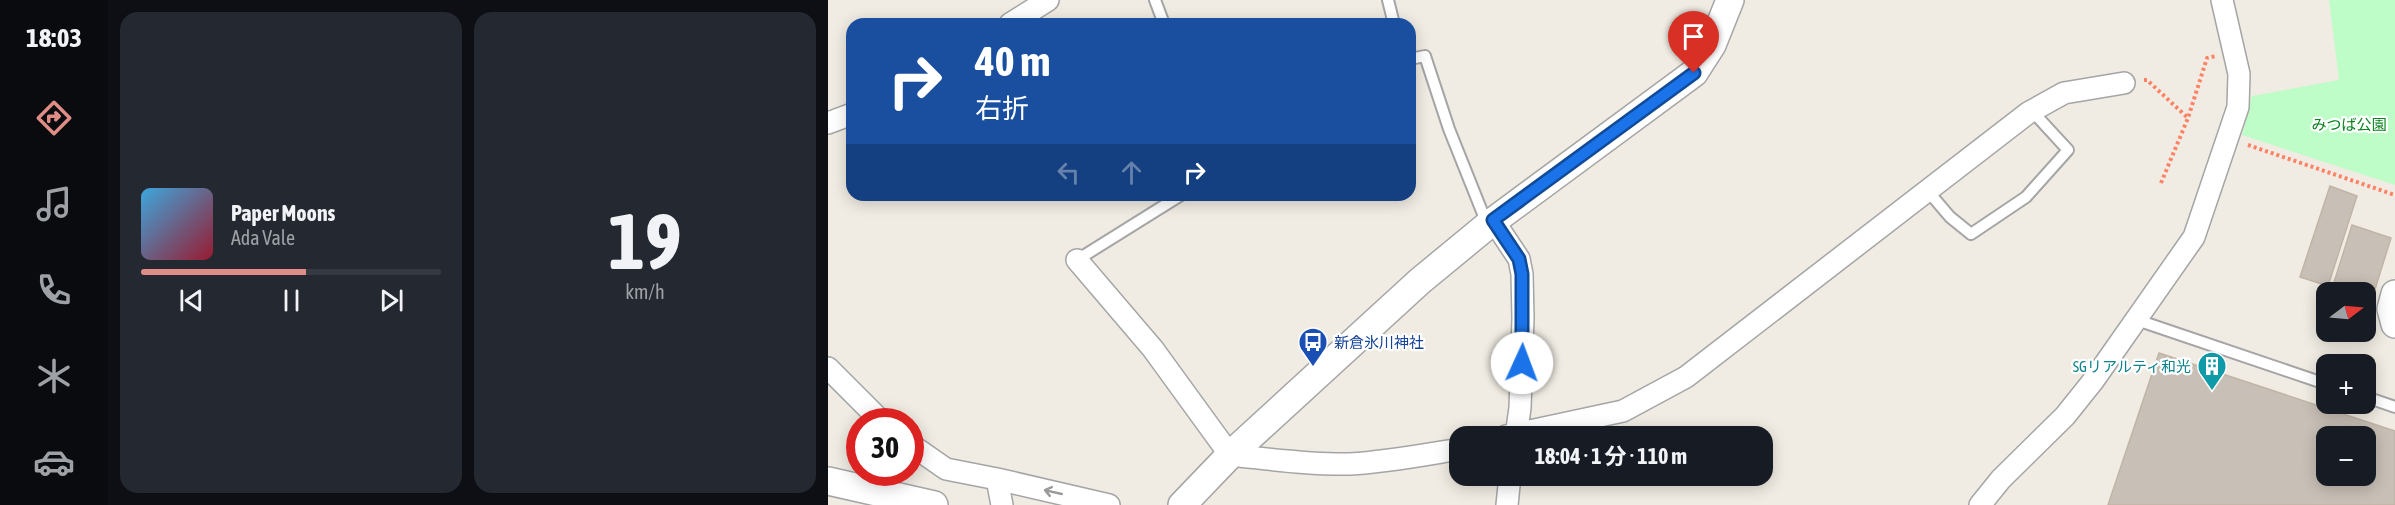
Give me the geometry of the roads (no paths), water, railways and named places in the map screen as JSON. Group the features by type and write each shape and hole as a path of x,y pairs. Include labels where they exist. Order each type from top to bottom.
{"street":[{"path":"1022,18 1048,0"},
{"path":"1182,505 1230,455 1420,281 1490,223 1694,73 1712,45 1730,0"},
{"path":"1980,505 2001,479 2065,416 2137,320 2194,237 2238,107 2240,85 2222,0"},
{"path":"1557,426 1623,411 1686,377 2031,111 2064,93 2124,83"},
{"path":"828,123 846,116"},
{"path":"1490,223 1519,259 1522,274 1524,318 1520,408 1516,426"},
{"path":"1077,260 1153,349 1230,455 1347,464 1380,462 1449,451"},
{"path":"2395,294 2391,309 2395,324"},
{"path":"828,368 868,408"},
{"path":"924,454 946,469 1108,505"},
{"path":"997,479 1002,505"},
{"path":"828,482 934,505"},
{"path":"1507,505 1509,486"}],"lane":[{"path":"1155,0 1162,18"},
{"path":"1388,0 1392,18"},
{"path":"1416,58 1425,56 1449,129 1490,223"},
{"path":"1927,190 1950,217 1971,234 2026,196 2068,150 2031,111"},
{"path":"1077,260 1171,201"},
{"path":"2137,320 2316,381"},
{"path":"2376,400 2395,407"}],"place":[{"name":"新倉氷川神社","path":"1313,368"},
{"name":"SGリアルティ和光","path":"2212,392"}],"park label":[{"name":"みつば公園","path":"2349,124"}]}
